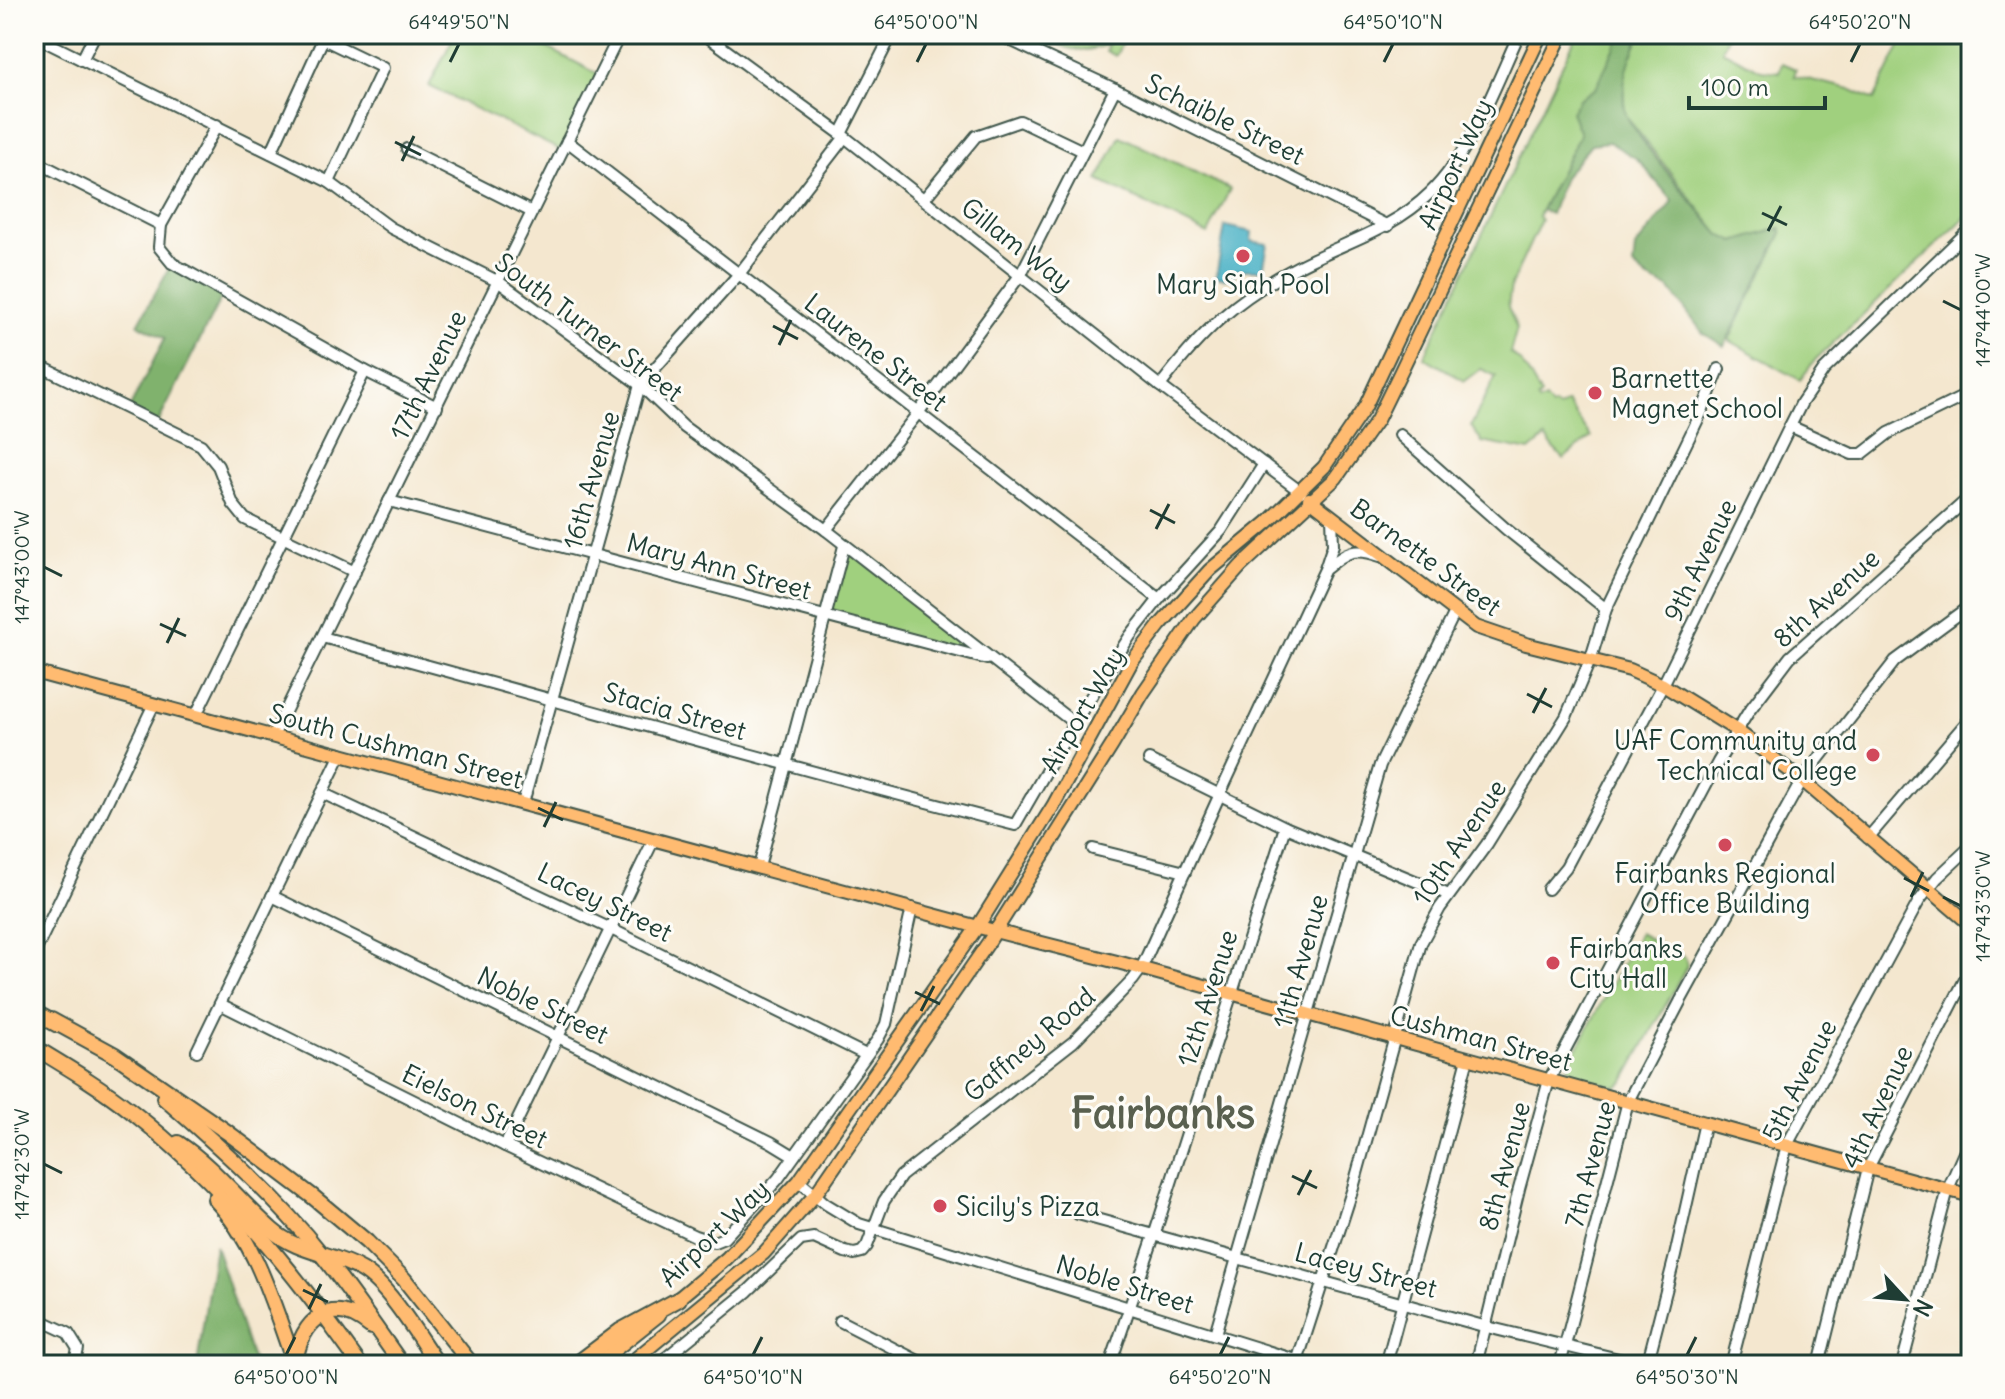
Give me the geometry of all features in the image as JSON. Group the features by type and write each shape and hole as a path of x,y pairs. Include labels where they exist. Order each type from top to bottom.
{"highway":[{"path":"34,1012 115,1055 227,1132 312,1196 367,1242 404,1279 472,1365"},
{"path":"51,1020 113,1059 163,1097 261,1188 322,1254 402,1365"},
{"path":"34,1047 199,1156 273,1231 299,1246 351,1264 376,1281 438,1365"},
{"path":"34,1055 126,1118 189,1171 226,1211 253,1252 295,1364"},
{"path":"131,1111 235,1207 324,1313 360,1365"},
{"path":"575,1365 620,1331 679,1299"},
{"path":"295,1364 305,1329 324,1313 336,1311 353,1316 380,1335"}],"main road":[{"name":"Airport Way","path":"596,1365 727,1258 799,1181 978,926 1053,806 1131,663 1160,625 1210,570 1301,492 1324,467 1365,407 1541,34"},
{"name":"Airport Way","path":"628,1365 764,1253 815,1195 996,931 1143,693 1194,619 1240,567 1336,478 1377,420 1562,34"},
{"name":"Barnette Street","path":"1301,492 1455,612 1492,634 1630,670 1663,685 1736,730 1802,780 1971,925"},
{"name":"South Cushman Street","path":"34,672 978,926"},
{"name":"Cushman Street","path":"978,926 1971,1196"}],"street":[{"path":"82,60 95,34"},
{"name":"17th Avenue","path":"273,736 620,34"},
{"name":"Gillam Way","path":"704,34 842,136 1160,386 1301,492"},
{"name":"16th Avenue","path":"523,803 640,385 739,274 842,136 892,34"},
{"name":"Schaible Street","path":"997,34 1115,89 1388,226"},
{"path":"1160,386 1205,331 1257,290 1298,266 1388,226 1430,193 1457,164 1519,34"},
{"name":"South Turner Street","path":"34,36 329,182 391,228 499,282 640,385 684,427 826,530 1074,723"},
{"path":"271,153 323,39 383,68 329,182"},
{"path":"826,530 1021,274 1115,89"},
{"path":"924,199 976,136 1020,121 1083,151"},
{"path":"217,125 161,225 159,247 172,263 365,371 437,407"},
{"name":"Laurene Street","path":"567,141 1159,599"},
{"path":"407,149 532,212"},
{"path":"35,161 161,225"},
{"name":"9th Avenue","path":"1548,889 1566,867 1663,685 1807,393 1824,370 1971,228"},
{"path":"34,363 201,445 218,466 233,504 245,519 355,572"},
{"name":"10th Avenue","path":"1297,1363 1353,1188 1421,943 1429,925 1487,844 1566,717 1591,658 1606,609 1702,411 1719,369"},
{"path":"196,715 365,371"},
{"path":"1790,426 1852,454 1862,454 1889,433 1971,393"},
{"path":"1400,435 1506,529 1606,609"},
{"path":"1074,723 1130,636 1221,531 1264,464"},
{"name":"8th Avenue","path":"1476,1365 1549,1080 1736,730 1790,657 1971,496"},
{"name":"Mary Ann Street","path":"389,501 991,660"},
{"name":"Gaffney Road","path":"657,1365 748,1291 801,1240 814,1238 854,1254 862,1252 884,1201 901,1176 1073,1042 1112,1004 1141,969 1325,569 1333,545 1332,517"},
{"path":"759,867 844,546"},
{"path":"1325,569 1346,553 1363,550 1384,557"},
{"name":"7th Avenue","path":"1560,1365 1628,1101 1802,780 1895,661 1971,605"},
{"name":"11th Avenue","path":"1215,1334 1380,765 1455,612"},
{"name":"Stacia Street","path":"322,637 553,699 784,766 1015,825 1074,723"},
{"path":"34,954 154,704"},
{"path":"1868,838 1971,717"},
{"path":"197,1051 341,754"},
{"path":"1149,760 1285,827 1449,895"},
{"name":"Lacey Street","path":"322,793 611,929 866,1055"},
{"name":"12th Avenue","path":"1110,1365 1285,827"},
{"path":"505,1146 654,839"},
{"name":"5th Avenue","path":"1731,1365 1787,1145 1928,889 1971,846"},
{"path":"1093,849 1185,872"},
{"name":"Noble Street","path":"272,896 559,1036 794,1156"},
{"path":"794,1156 886,1024 912,908"},
{"name":"4th Avenue","path":"1819,1365 1868,1168 1971,968"},
{"name":"Eielson Street","path":"220,1004 505,1146 695,1236 714,1242 724,1238 738,1224 794,1156"},
{"path":"1386,1365 1468,1058"},
{"path":"1645,1365 1675,1256 1705,1122"},
{"path":"1902,1365 1948,1189 1971,1137"},
{"name":"Noble Street","path":"799,1181 845,1216 874,1228 1215,1334 1297,1363 1312,1365"},
{"name":"Lacey Street","path":"1078,1214 1487,1327 1645,1365"},
{"path":"34,1317 68,1333 78,1349 74,1365"},
{"path":"840,1321 926,1365"}],"green space":[{"path":"455,34 552,34 546,47 600,75 562,151 429,86"},
{"path":"1045,34 1063,34 1077,39 1102,34 1126,34 1116,56 1106,51 1108,44 1075,49 1059,44"},
{"path":"1577,34 1729,34 1722,50 1761,70 1779,72 1782,63 1796,69 1794,76 1850,89 1874,100 1906,34 1969,34 1971,212 1816,359 1800,380 1729,340 1782,233 1780,228 1735,242 1720,235 1625,115 1623,82 1579,99 1572,112 1580,134 1538,216 1541,220 1511,285 1508,307 1517,328 1510,353 1520,362 1541,395 1537,399 1539,402 1545,399 1551,407 1554,405 1558,408 1567,403 1591,437 1563,459 1545,438 1530,451 1482,442 1471,426 1496,376 1481,369 1465,381 1424,357"},
{"path":"1621,34 1641,34 1627,71 1625,111 1639,135 1683,192 1720,235 1735,242 1781,228 1782,233 1724,346 1703,333 1669,288 1648,279 1633,266 1635,248 1673,201 1637,159 1609,142 1591,144 1564,177 1551,214 1541,210 1580,134 1571,112 1579,99 1596,88"},
{"path":"1120,136 1230,189 1208,234 1098,180"},
{"path":"172,263 224,292 158,423 129,409 165,338 138,324"},
{"path":"844,546 991,660 825,617"},
{"path":"1639,933 1685,958 1687,966 1623,1083 1617,1087 1573,1076 1568,1065"},
{"path":"215,1245 254,1365 197,1365"}],"water":[{"name":"Mary Siah Pool","path":"1225,226 1252,232 1251,241 1268,244 1263,270 1235,270 1233,280 1216,277"}],"place":[{"name":"Mary Siah Pool","path":"1243,256"},
{"name":"Barnette Magnet School","path":"1595,393"},
{"name":"UAF Community and Technical College","path":"1873,755"},
{"name":"Fairbanks Regional Office Building","path":"1725,845"},
{"name":"Fairbanks City Hall","path":"1553,963"},
{"name":"Sicily's Pizza","path":"940,1206"}],"district":[{"name":"Fairbanks","path":"1163,1113"}]}
